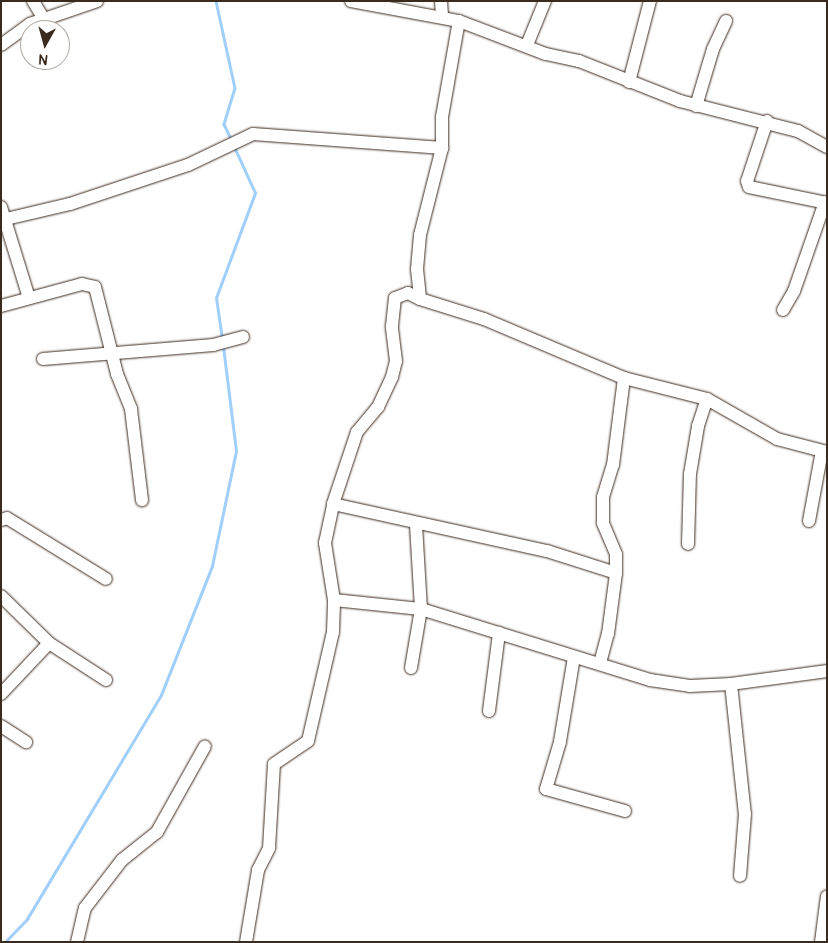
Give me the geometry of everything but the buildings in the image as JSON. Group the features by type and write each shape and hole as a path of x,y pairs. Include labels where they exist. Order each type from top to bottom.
{"street":[{"path":"33,1 44,19"},
{"path":"1,45 44,19 97,1"},
{"path":"351,1 442,16 459,21 527,45 546,54 578,60 629,82 696,106 768,121 798,131 827,147"},
{"path":"441,1 442,16"},
{"path":"527,45 545,1"},
{"path":"629,82 650,1"},
{"path":"420,299 417,269 420,234 442,148 442,117 459,21"},
{"path":"696,106 713,49 726,21"},
{"path":"768,121 747,181 749,187 826,203 794,292 783,310"},
{"path":"29,298 7,240 3,213 70,204 188,165 253,134 442,148"},
{"path":"1,306 82,284 95,287 112,354 131,409 142,500"},
{"path":"246,942 258,870 269,848 274,764 308,741 333,632 334,600 325,543 333,504 357,432 378,407 392,377 396,361 392,326 395,298 408,294 484,319 624,378 707,399 777,439 824,451 810,520"},
{"path":"43,359 213,345 243,337"},
{"path":"600,663 608,634 616,573 616,554 602,523 603,498 612,465 624,378"},
{"path":"688,544 690,474 698,426 707,399"},
{"path":"333,504 416,524 547,551 616,573"},
{"path":"1,520 7,518 106,579"},
{"path":"411,668 421,610 416,524"},
{"path":"1,596 50,644 106,680"},
{"path":"334,600 421,610 574,658 600,663 650,680 690,686 731,684 827,671"},
{"path":"489,711 499,633"},
{"path":"1,694 50,644"},
{"path":"574,658 560,742 546,789 625,811"},
{"path":"731,684 745,814 740,876"},
{"path":"1,726 26,742"},
{"path":"77,942 85,908 122,860 157,832 205,746"},
{"path":"821,942 827,896"}],"waterway":[{"path":"216,1 235,88 224,124 231,139"},
{"path":"222,339 216,298 255,193 234,147"},
{"path":"5,942 27,919 161,695 212,566 236,451 223,347"}]}
